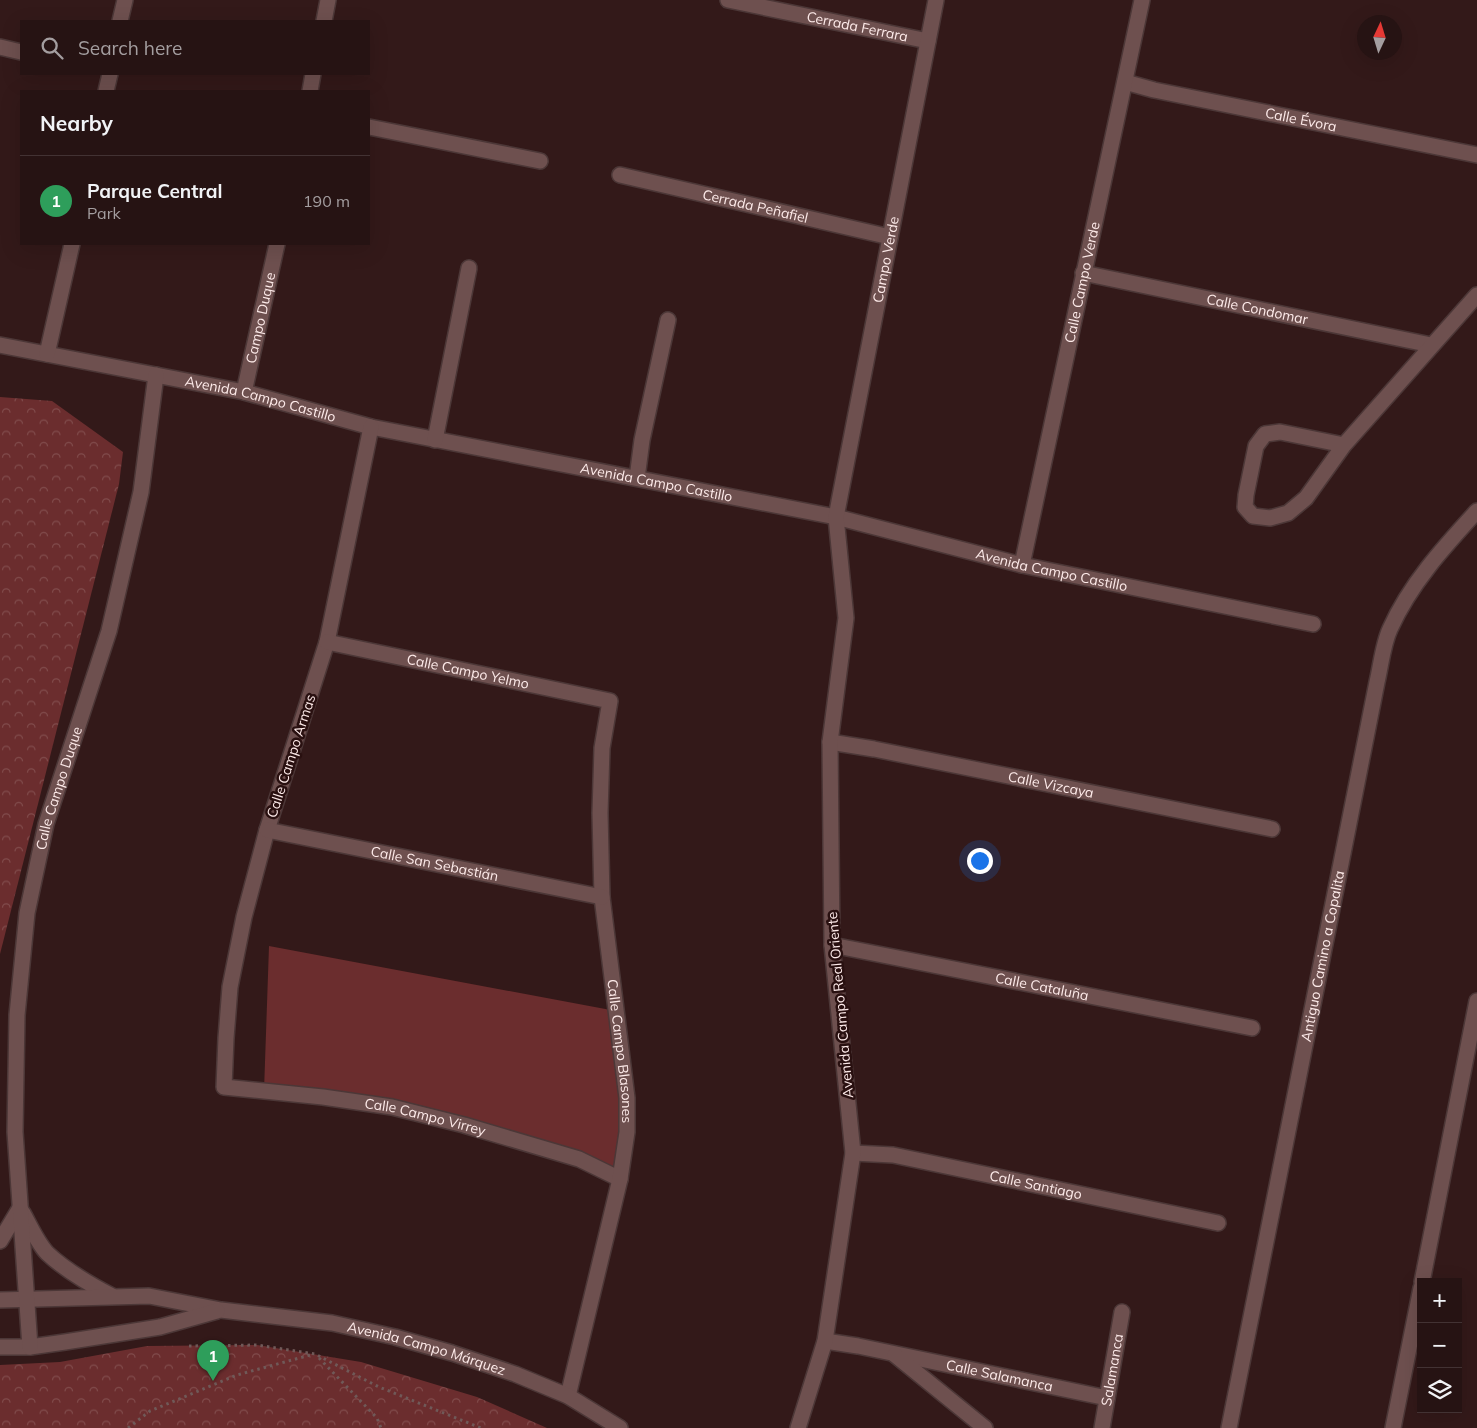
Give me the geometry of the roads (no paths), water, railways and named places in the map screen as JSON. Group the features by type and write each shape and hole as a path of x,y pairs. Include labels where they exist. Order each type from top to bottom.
{"street":[{"path":"120,20 125,0"},
{"path":"324,20 328,0"},
{"name":"Cerrada Ferrara","path":"728,0 928,41"},
{"name":"Campo Verde","path":"836,517 936,0"},
{"name":"Calle Campo Verde","path":"1022,565 1142,0"},
{"path":"0,47 20,52"},
{"path":"106,90 110,75"},
{"path":"310,90 313,75"},
{"name":"Calle Évora","path":"1125,82 1154,90 1477,155"},
{"path":"370,127 540,161"},
{"name":"Cerrada Peñafiel","path":"620,175 890,237"},
{"path":"47,354 72,245"},
{"name":"Campo Duque","path":"244,392 277,245"},
{"path":"435,440 470,268"},
{"name":"Calle Condomar","path":"1083,273 1431,345"},
{"path":"1344,445 1280,432 1265,434 1256,446 1245,507 1253,516 1270,518 1288,513 1306,498 1344,445 1477,294"},
{"path":"637,478 642,440 668,320"},
{"name":"Avenida Campo Castillo","path":"0,345 244,392 371,427 836,517 1022,565 1313,624"},
{"name":"Calle Campo Duque","path":"30,1347 15,1132 17,1025 27,913 46,824 110,631 141,492 156,375"},
{"name":"Calle Campo Armas","path":"224,1087 230,987 244,917 267,830 327,642 371,427"},
{"name":"Antiguo Camino a Copalita","path":"1229,1428 1377,682 1389,630 1411,590 1446,545 1477,511"},
{"name":"Avenida Campo Real Oriente","path":"798,1428 825,1341 853,1153 832,945 830,742 846,618 836,517"},
{"name":"Calle Campo Yelmo","path":"327,642 610,701"},
{"name":"Calle Campo Blasones","path":"568,1396 620,1179 627,1132 627,1098 602,897 601,757 610,701"},
{"name":"Calle Vizcaya","path":"830,742 874,749 1272,829"},
{"name":"Calle San Sebastián","path":"267,830 602,897"},
{"name":"Calle Cataluña","path":"832,945 1252,1028"},
{"path":"1423,1278 1475,1021 1477,1001"},
{"name":"Calle Campo Virrey","path":"224,1087 323,1097 392,1107 464,1125 579,1160 620,1179"},
{"name":"Calle Santiago","path":"853,1153 893,1155 1218,1223"},
{"path":"0,1241 20,1208"},
{"name":"Calle Campo Duque","path":"20,1208 47,1252 78,1277 113,1297"},
{"name":"Avenida Campo Márquez","path":"0,1300 149,1296 221,1310 332,1323 395,1337 452,1353 515,1374 568,1396 620,1428"},
{"path":"1393,1428 1417,1308"},
{"name":"Avenida Campo Márquez","path":"0,1347 30,1347 160,1327 221,1310"},
{"name":"Salamanca","path":"1102,1428 1122,1312"},
{"name":"Calle Salamanca","path":"825,1341 1107,1398"},
{"name":"Calle Salamanca","path":"892,1354 985,1428"}],"place":[{"name":"Parque Central","path":"213,1381"}]}
